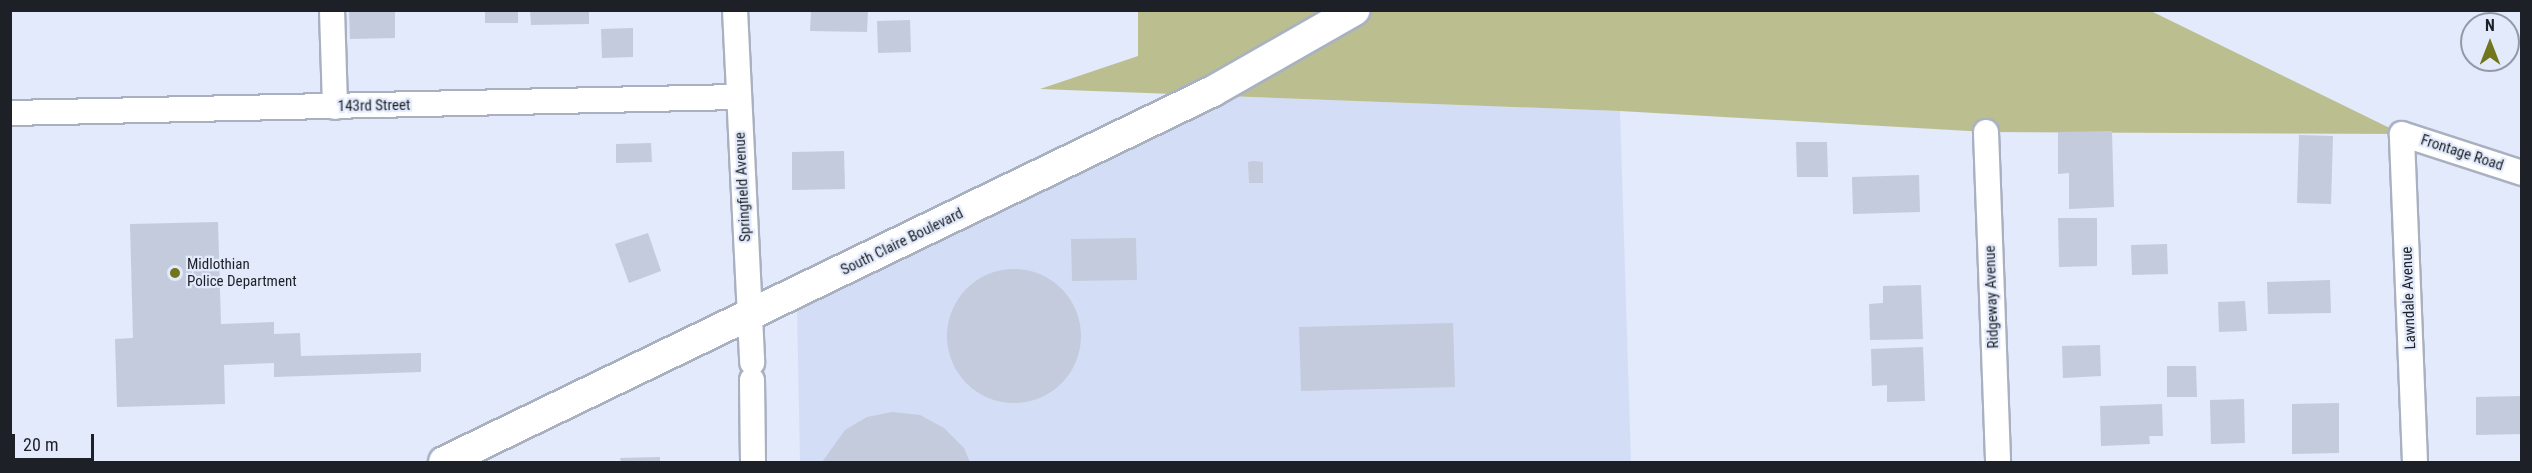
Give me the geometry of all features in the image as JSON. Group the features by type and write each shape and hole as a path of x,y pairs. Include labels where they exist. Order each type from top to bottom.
{"street":[{"path":"332,10 335,107"},
{"name":"Springfield Avenue","path":"735,10 751,315 753,462"},
{"name":"South Claire Boulevard","path":"444,462 1213,90 1355,10"},
{"name":"143rd Street","path":"10,113 738,97"},
{"name":"Ridgeway Avenue","path":"1986,132 1998,462"},
{"name":"Frontage Road","path":"2402,134 2522,173"},
{"name":"Lawndale Avenue","path":"2402,134 2415,462"}],"shaded area":[{"path":"1226,96 1620,111 1631,462 800,462 797,306"}],"green space":[{"path":"2149,10 2402,134 1986,132 1620,111 1040,89 1138,56 1138,11"}],"building":[{"path":"349,10 395,10 395,38 350,39"},
{"path":"485,10 518,10 518,23 485,23"},
{"path":"530,10 589,10 589,24 531,25"},
{"path":"811,10 868,10 867,32 810,31"},
{"path":"910,20 911,52 878,53 877,21"},
{"path":"633,28 633,57 602,58 601,29"},
{"path":"2112,131 2114,207 2069,209 2069,173 2058,174 2058,132"},
{"path":"2299,135 2333,136 2331,204 2297,203"},
{"path":"1796,142 1827,142 1828,177 1797,177"},
{"path":"651,143 652,162 616,163 616,144"},
{"path":"844,151 845,189 792,190 792,152"},
{"path":"1248,162 1263,162 1263,183 1249,183"},
{"path":"1919,175 1920,212 1853,214 1852,177"},
{"path":"2058,218 2097,218 2097,266 2059,267"},
{"name":"Midlothian Police Department","path":"218,222 221,324 274,322 274,334 300,333 301,356 421,353 421,372 274,377 274,363 224,365 225,404 117,407 115,339 133,338 130,224"},
{"path":"648,233 661,271 629,283 615,244"},
{"path":"1136,238 1137,280 1072,281 1071,239"},
{"path":"2167,244 2168,274 2132,275 2131,245"},
{"path":"1014,269 1040,274 1062,288 1076,310 1081,336 1076,362 1062,384 1040,398 1014,403 988,398 966,384 952,362 947,336 952,310 966,288 988,274"},
{"path":"2330,280 2331,313 2268,314 2267,282"},
{"path":"1921,285 1923,339 1870,340 1869,304 1883,303 1883,286"},
{"path":"2245,301 2247,331 2219,332 2218,302"},
{"path":"1453,323 1455,387 1301,391 1299,327"},
{"path":"2100,345 2101,376 2063,378 2062,346"},
{"path":"1923,347 1925,401 1887,402 1887,385 1872,386 1871,349"},
{"path":"2167,366 2196,366 2197,397 2167,397"},
{"path":"2522,396 2522,434 2476,435 2476,397"},
{"path":"2244,399 2245,443 2211,444 2210,400"},
{"path":"2339,403 2339,453 2292,454 2292,404"},
{"path":"2162,404 2163,436 2149,436 2150,444 2101,446 2100,406"},
{"path":"892,412 920,415 944,428 964,448 970,462 822,462 845,430 867,417"},
{"path":"660,457 660,462 621,462 620,458"}],"place":[{"name":"Midlothian Police Department","path":"175,273"}]}
